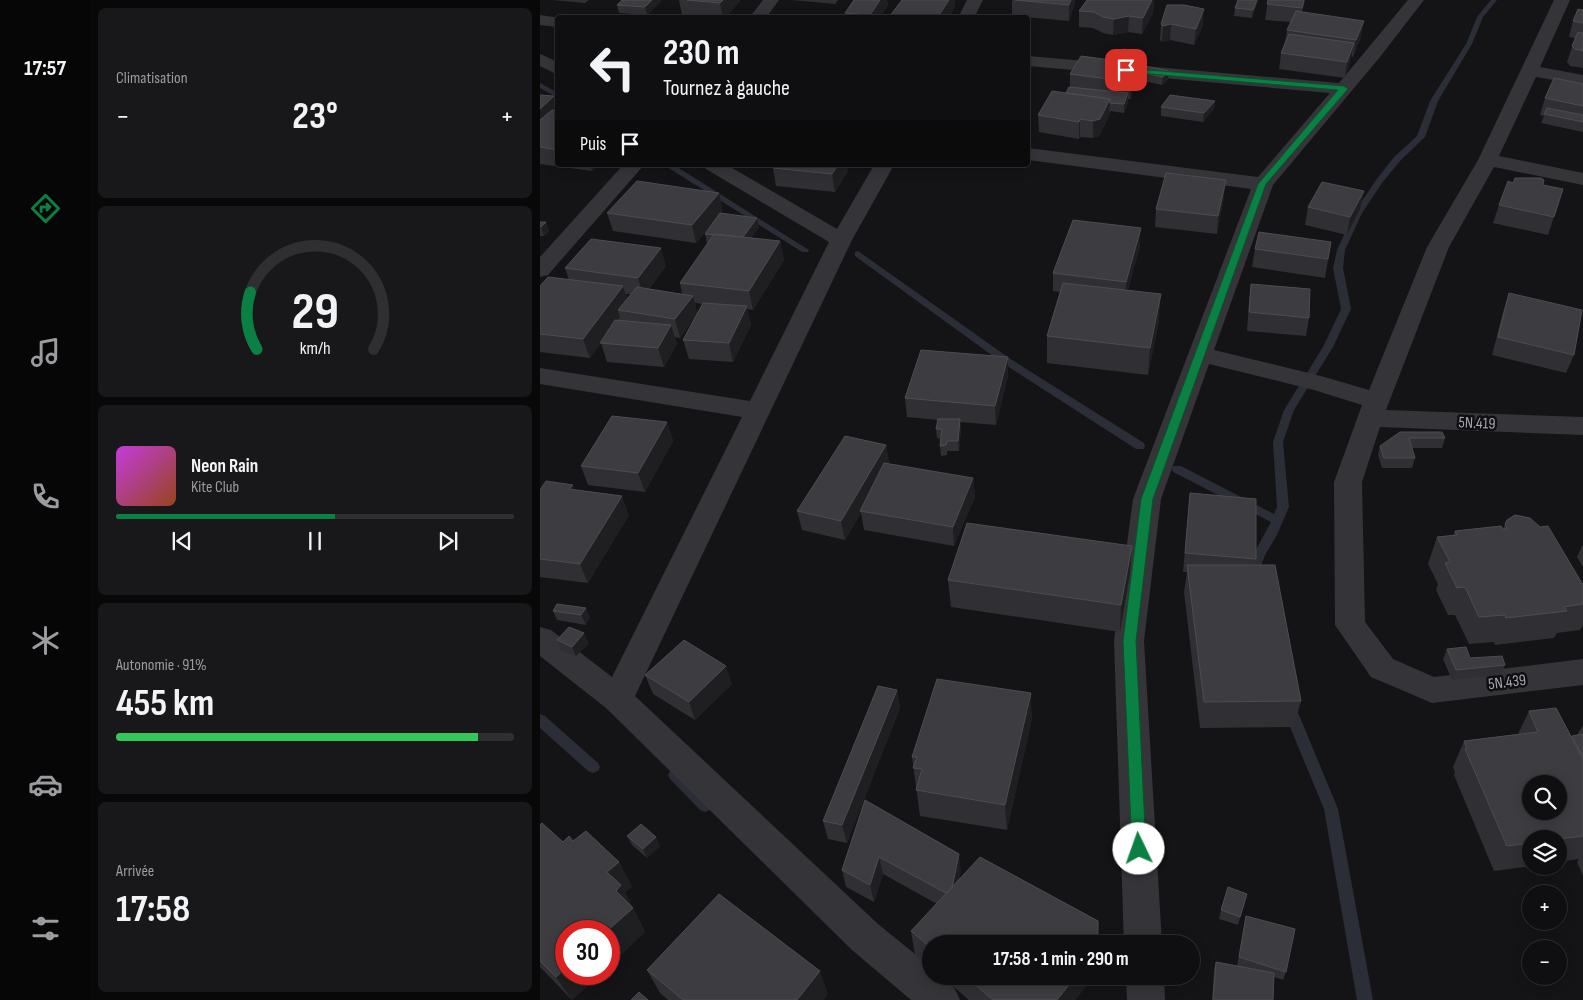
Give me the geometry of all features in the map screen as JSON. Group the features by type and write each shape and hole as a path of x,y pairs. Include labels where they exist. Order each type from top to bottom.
{"street":[{"path":"759,15 771,0"},
{"path":"968,15 975,0"},
{"path":"1143,935 1129,641 1147,499 1262,184 1344,89 1416,0"},
{"path":"1374,410 1438,247 1488,160 1562,0"},
{"path":"540,20 555,22"},
{"path":"540,59 555,68"},
{"path":"1030,61 1344,89"},
{"path":"1528,70 1583,80"},
{"path":"1030,154 1262,184"},
{"path":"1488,160 1583,179"},
{"path":"540,270 632,167"},
{"path":"716,167 841,240"},
{"path":"617,699 841,240 883,167"},
{"name":"5N.419","path":"1200,354 1321,384 1374,410 1583,426"},
{"path":"540,376 758,411"},
{"name":"5N.439","path":"1374,410 1348,482 1350,626 1382,668 1432,690 1583,672"},
{"path":"540,639 617,699 866,937 941,1000"},
{"path":"1145,985 1146,1000"}],"building":[{"path":"622,0 652,0 645,7 617,5"},
{"path":"687,0 723,0 720,3"},
{"path":"854,0 880,0 870,15 845,13"},
{"path":"902,0 949,0 939,15 891,15"},
{"path":"1015,0 1071,0 1069,5"},
{"path":"1087,0 1152,0 1143,18 1129,16 1114,19 1103,17 1094,12 1079,11"},
{"path":"1238,0 1257,0 1253,10 1235,8"},
{"path":"1268,0 1304,0 1302,8 1267,4"},
{"path":"1167,5 1184,5 1204,9 1196,29 1171,24 1163,26 1161,24"},
{"path":"1578,9 1583,10 1583,23 1573,21"},
{"path":"1296,11 1364,21 1356,40 1287,30"},
{"path":"1578,32 1583,33 1583,51 1572,46"},
{"path":"1289,34 1354,43 1347,62 1281,53"},
{"path":"1081,56 1140,64 1131,82 1070,74"},
{"path":"1145,66 1168,71 1163,77 1140,72"},
{"path":"1554,78 1583,84 1583,106 1545,98"},
{"path":"1069,87 1128,93 1124,104 1110,103 1110,99 1066,93"},
{"path":"1052,91 1110,99 1100,119 1093,121 1080,119 1079,122 1038,115"},
{"path":"540,95 554,96 540,109"},
{"path":"1170,95 1215,101 1204,113 1161,107"},
{"path":"1547,108 1583,115 1583,122 1544,114"},
{"path":"552,110 555,110 555,150 540,147 540,120"},
{"path":"774,167 837,167 832,174"},
{"path":"1166,173 1226,180 1218,216 1156,209"},
{"path":"1515,178 1541,178 1544,180 1543,185 1563,189 1554,217 1499,205 1508,181 1513,183"},
{"path":"637,181 719,193 692,225 607,213"},
{"path":"1322,182 1364,191 1350,217 1308,207"},
{"path":"720,213 757,218 743,237 705,234"},
{"path":"1073,220 1141,228 1126,282 1053,273"},
{"path":"540,222 546,222 540,227"},
{"path":"1259,232 1331,242 1328,259 1255,249"},
{"path":"714,234 780,241 749,291 680,283"},
{"path":"591,239 661,248 638,278 565,268"},
{"path":"548,277 623,286 583,339 540,334 540,286"},
{"path":"1063,283 1161,294 1150,348 1047,336"},
{"path":"1251,284 1310,289 1309,318 1249,312"},
{"path":"637,287 693,296 675,319 618,310"},
{"path":"1509,293 1582,310 1574,355 1498,337"},
{"path":"703,303 747,306 729,343 683,340"},
{"path":"615,320 671,325 658,348 600,343"},
{"path":"921,350 1008,357 995,406 905,398"},
{"path":"612,416 667,422 638,473 581,466"},
{"path":"938,419 960,419 958,441 947,441 946,445 940,446 942,429 936,429"},
{"path":"1400,432 1442,432 1445,438 1409,438 1415,458 1384,458 1380,446"},
{"path":"845,436 886,445 841,521 797,511"},
{"path":"884,463 973,478 953,527 860,511"},
{"path":"546,481 573,485 569,489 622,496 580,564 540,559 540,490"},
{"path":"1190,493 1256,499 1256,559 1185,553"},
{"path":"1515,515 1530,518 1540,527 1548,526 1583,585 1583,604 1564,607 1567,611 1506,618 1505,615 1479,617 1465,587 1457,588 1445,563 1450,562 1437,537 1457,535 1455,531 1501,526 1503,529 1507,529 1505,524 1507,520"},
{"path":"967,523 1132,546 1121,605 948,580"},
{"path":"1187,565 1275,565 1301,701 1204,702"},
{"path":"557,604 586,608 581,615 553,611"},
{"path":"569,627 584,633 572,647 557,640"},
{"path":"684,640 726,666 689,702 645,675"},
{"path":"1466,647 1470,658 1502,656 1505,665 1456,670 1447,649"},
{"path":"937,679 1031,693 1005,805 916,790 922,769 913,768 917,757 912,757"},
{"path":"878,686 897,690 842,825 823,821"},
{"path":"1556,708 1583,759 1583,836 1567,838 1567,830 1522,830 1522,844 1507,846 1465,749 1467,749 1464,741 1538,732 1529,711"},
{"path":"1583,734 1583,757 1572,736"},
{"path":"865,800 959,854 952,888 946,893 879,857 870,885 842,870"},
{"path":"542,823 563,842 569,836 573,841 586,831 619,862 607,872 621,885 616,891 633,908 619,920 555,920 555,976 540,961 540,825"},
{"path":"641,824 656,837 643,849 627,836"},
{"path":"980,857 1098,921 1098,935 922,935 922,940 911,931"},
{"path":"1228,887 1247,894 1240,917 1221,910"},
{"path":"719,894 820,971 797,1000 683,1000 647,970"},
{"path":"1246,916 1295,929 1286,972 1239,957"},
{"path":"1216,962 1274,973 1273,1000 1213,1000"},
{"path":"976,985 1069,985 1057,1000 993,1000"},
{"path":"639,992 648,1000 631,1000"}],"waterway":[{"path":"1251,579 1259,555 1271,535 1283,507 1278,442 1289,410 1328,347 1346,309 1338,268 1341,250 1358,213 1379,182 1397,159 1421,137 1434,101 1469,44 1480,17 1494,0"},
{"path":"540,85 555,94"},
{"path":"671,167 805,250"},
{"path":"858,254 1008,362 1140,446"},
{"path":"1177,469 1277,520"},
{"path":"1290,710 1331,809 1365,1000"},
{"path":"540,720 593,767"},
{"path":"675,775 705,806"}],"route":[{"path":"1126,70 1344,89 1262,184 1147,499 1129,641 1139,849"}]}
